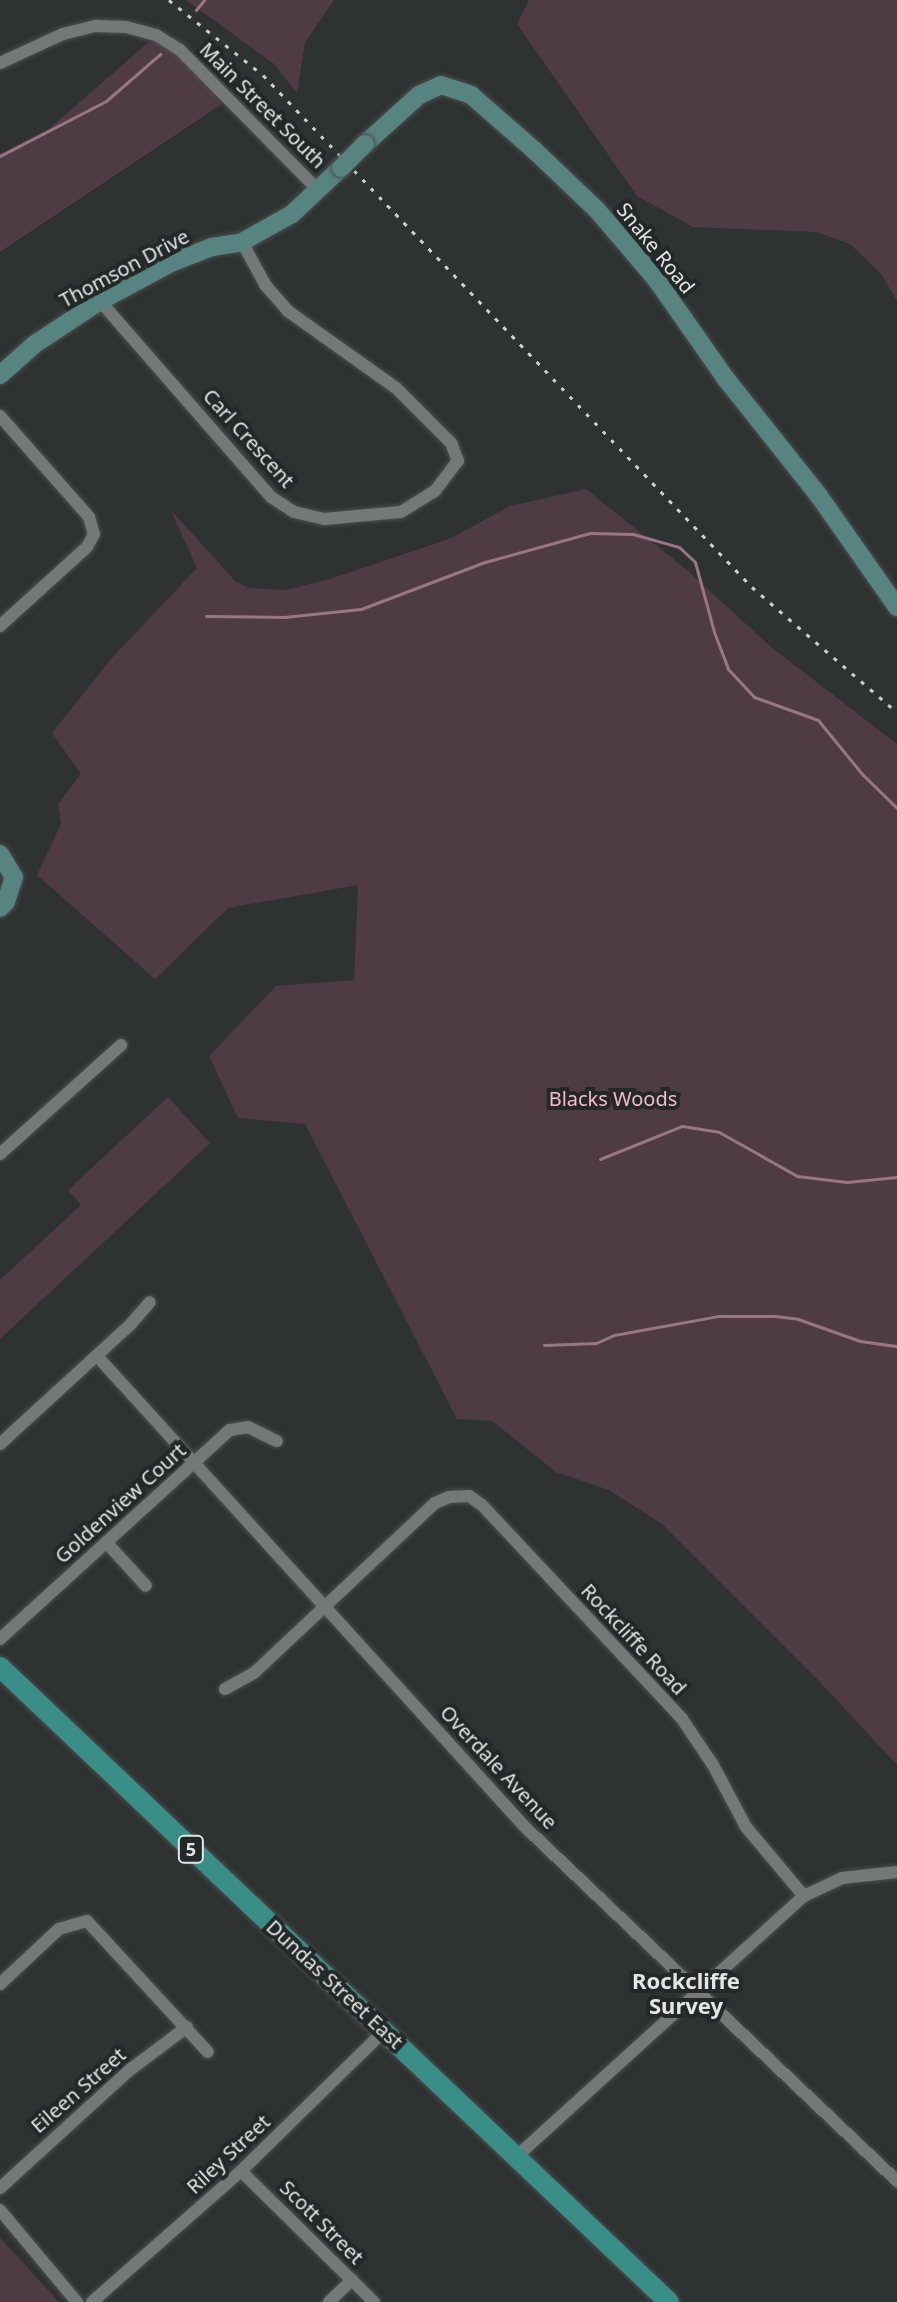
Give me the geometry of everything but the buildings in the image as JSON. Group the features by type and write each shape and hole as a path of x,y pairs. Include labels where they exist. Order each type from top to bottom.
{"main road":[{"name":"Dundas Street East","path":"0,1667 669,2302"}],"street":[{"name":"Main Street South","path":"0,63 63,34 96,26 126,27 156,35 180,50 317,189"},
{"name":"Snake Road","path":"317,189 419,95 441,85 471,95 597,210 656,279 726,379 819,496 897,607"},
{"name":"Thomson Drive","path":"0,375 35,344 100,301 173,262 212,247 242,242 292,214 317,189"},
{"name":"Carl Crescent","path":"100,301 271,497 294,512 324,519 401,512 435,491 458,461 451,443 396,388 288,311 266,286 242,242"},
{"path":"0,416 89,517 94,534 87,547 0,626"},
{"path":"0,854 14,877 6,902 0,908"},
{"path":"0,1154 121,1045"},
{"path":"0,1444 97,1356 150,1302"},
{"name":"Overdale Avenue","path":"97,1356 525,1827 699,1989 897,2181"},
{"name":"Goldenview Court","path":"0,1639 194,1462 238,1427 253,1429 277,1441"},
{"name":"Rockcliffe Road","path":"323,1607 435,1503 449,1497 469,1496 482,1505 682,1719 713,1765 746,1827 804,1896"},
{"path":"106,1542 146,1586"},
{"path":"225,1689 254,1673 323,1607"},
{"path":"516,2157 804,1896 842,1878 897,1872"},
{"path":"0,1984 59,1929 87,1921 208,2052"},
{"name":"Eileen Street","path":"0,2188 131,2069 187,2027"},
{"name":"Riley Street","path":"92,2302 241,2171 385,2030"},
{"name":"Scott Street","path":"241,2171 374,2302"},
{"path":"0,2210 77,2302"},
{"path":"329,2302 352,2280"}],"green space":[{"path":"186,0 334,0 305,43 297,93 274,64"},
{"path":"529,0 897,0 897,301 881,274 850,244 816,232 693,227 637,196 517,24"},
{"path":"151,40 196,66 222,104 0,252 0,154 50,128"},
{"name":"Blacks Woods","path":"586,489 687,570 771,647 897,744 897,1765 821,1683 663,1525 609,1490 556,1472 492,1421 457,1419 305,1124 238,1118 209,1056 276,986 354,980 358,885 228,908 155,979 37,875 61,824 58,804 81,774 52,733 110,660 197,568 170,509 236,582 249,588 286,590 330,579 449,539 510,506"},
{"path":"168,1097 210,1143 0,1339 0,1280 81,1205 68,1190"},
{"path":"0,2237 4,2242 59,2302 0,2302"}],"waterway":[{"path":"196,10 204,0"},
{"path":"0,156 106,101 160,54"},
{"path":"206,616 284,617 361,609 485,562 590,533 633,534 679,547 695,562 714,632 728,669 754,697 818,720 862,774 897,808"},
{"path":"600,1159 682,1126 719,1132 797,1176 847,1182 897,1177"},
{"path":"544,1345 596,1343 614,1335 719,1316 775,1316 798,1319 860,1341 897,1346"}],"railway":[{"path":"169,0 263,75 752,587 897,712"}],"district":[{"name":"Rockcliffe Survey","path":"686,1992"}]}
